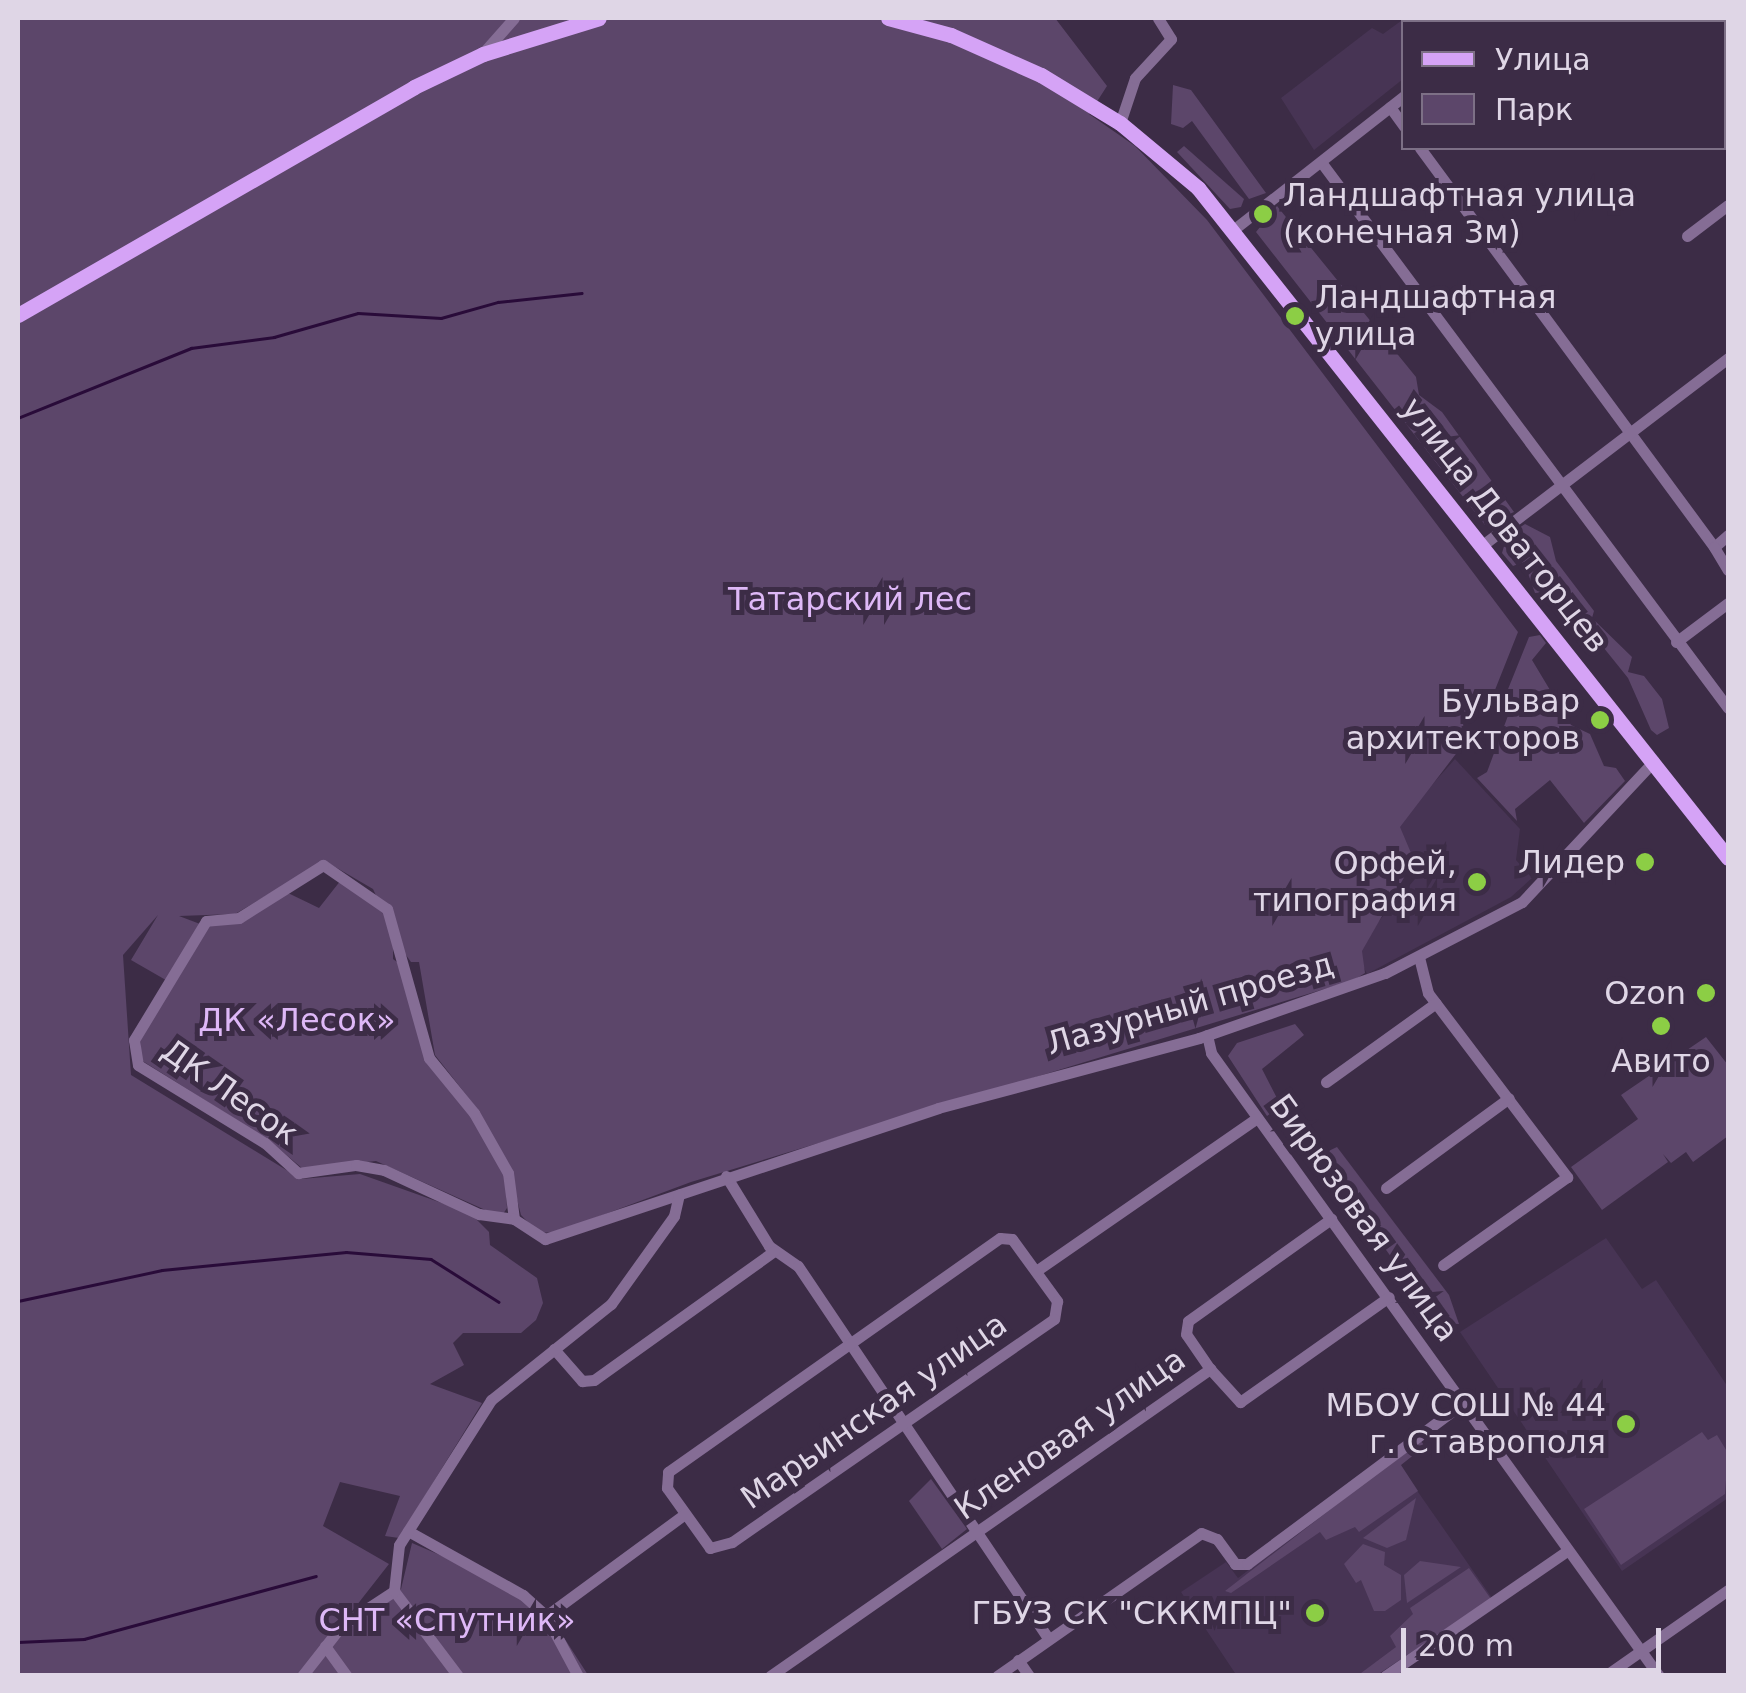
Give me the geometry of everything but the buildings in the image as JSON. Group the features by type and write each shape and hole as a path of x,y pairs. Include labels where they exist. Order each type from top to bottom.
{"main road":[{"path":"18,316 414,87 483,54 598,18"},
{"name":"улица Доваторцев","path":"888,18 1002,56 1120,123 1198,188 1484,544 1728,858"}],"street":[{"path":"483,54 514,18"},
{"path":"1120,123 1134,78 1171,39 1158,18"},
{"path":"1233,230 1401,98"},
{"path":"1390,107 1401,122"},
{"path":"1421,150 1728,570"},
{"path":"1321,162 1728,708"},
{"path":"1687,236 1728,204"},
{"path":"1484,544 1728,358"},
{"path":"1714,547 1728,535"},
{"path":"1676,642 1728,604"},
{"name":"Лазурный проезд","path":"679,1195 726,1176 1024,1080 1207,1034 1419,957 1522,902 1654,761"},
{"name":"ДК Лесок","path":"514,1219 508,1173 474,1113 429,1058 387,908 322,865 239,918 206,921 134,1040 138,1064 265,1143 298,1174 356,1165 384,1170 479,1214 514,1219 545,1238 679,1195"},
{"path":"1419,957 1422,981 1436,1003 1567,1177 1443,1265"},
{"path":"1326,1082 1436,1003"},
{"name":"Бирюзовая улица","path":"1207,1034 1210,1054 1659,1676"},
{"path":"1386,1188 1509,1098"},
{"path":"1036,1271 1258,1118"},
{"path":"726,1176 730,1191 774,1251 790,1256 1048,1638"},
{"path":"458,1676 394,1591 400,1545 490,1400 611,1304 674,1216 679,1195"},
{"name":"Кленовая улица","path":"770,1676 1210,1369 1186,1334 1188,1321 1332,1219"},
{"name":"Марьинская улица","path":"1000,1238 1012,1238 1036,1271 1057,1301 1054,1318 718,1549 705,1543 667,1488 668,1472 1000,1238"},
{"path":"554,1349 582,1381 594,1380 774,1251"},
{"path":"1210,1369 1240,1402 1388,1298"},
{"path":"997,1676 1201,1533 1212,1535 1236,1564 1247,1564 1463,1403"},
{"path":"546,1616 686,1514"},
{"path":"408,1531 495,1578 546,1616 578,1676"},
{"path":"1385,1676 1568,1550"},
{"path":"1605,1676 1728,1590"},
{"path":"302,1676 362,1608 394,1591"},
{"path":"326,1646 348,1676"},
{"path":"1018,1660 1029,1676"}],"shaded area":[{"path":"1405,18 1480,18 1442,20 1402,20"},
{"path":"1401,21 1401,81 1314,150 1281,98 1372,28 1383,34"},
{"path":"1455,759 1520,829 1516,860 1532,878 1511,897 1367,974 1355,949 1415,879 1397,824"},
{"name":"МБОУ СОШ № 44 г. Ставрополя","path":"1606,1238 1642,1289 1656,1280 1728,1387 1728,1498 1622,1571 1460,1332"},
{"path":"1395,1459 1492,1598 1377,1675 1237,1676 1181,1592 1226,1562 1238,1578"}],"green space":[{"name":"Татарский лес","path":"18,18 1055,18 1107,86 1089,114 1135,146 1207,220 1518,632 1491,700 1463,723 1465,742 1400,827 1414,860 1362,951 1365,973 1354,980 691,1182 557,1232 538,1233 521,1215 511,1176 475,1106 435,1055 419,962 411,962 393,937 393,959 401,965 428,1064 472,1116 505,1174 507,1208 501,1217 376,1161 303,1169 270,1141 141,1060 140,1036 171,983 131,960 158,915 123,955 131,1075 301,1179 360,1174 470,1213 489,1232 490,1245 537,1278 543,1303 536,1320 521,1333 463,1333 453,1343 464,1365 430,1384 482,1403 399,1538 385,1536 400,1496 340,1482 323,1526 389,1564 335,1633 323,1658 338,1634 401,1589 412,1543 521,1590 552,1619 588,1675 18,1675","holes":["325,861 373,889 380,904 341,880 319,908 288,893 208,927 179,916 235,914"]},
{"path":"1173,85 1191,90 1266,193 1249,199 1192,121 1183,128 1171,124"},
{"path":"1184,146 1244,199 1241,207 1230,209 1177,152"},
{"path":"1277,206 1416,377 1419,395 1442,412 1514,512 1485,525 1256,232"},
{"path":"1525,524 1550,537 1556,561 1594,611 1592,618 1632,657 1628,672 1644,676 1662,699 1669,728 1657,735 1651,730 1628,678 1558,591 1535,593 1524,562 1513,566 1502,553 1507,536"},
{"path":"1540,635 1546,643 1532,660 1571,725 1590,734 1604,766 1616,768 1625,781 1584,823 1550,780 1515,809 1517,821 1477,778 1487,772 1509,713 1500,709 1529,637"},
{"path":"1295,1024 1304,1035 1262,1069 1281,1106 1267,1116 1228,1056 1237,1043"},
{"path":"1706,1037 1728,1065 1728,1136 1693,1162 1686,1152 1671,1163 1663,1154 1668,1162 1602,1210 1571,1167 1638,1119 1621,1095"},
{"path":"1337,1147 1449,1295 1459,1324 1439,1323 1318,1156"},
{"path":"1702,1432 1708,1440 1717,1435 1728,1453 1725,1494 1621,1565 1584,1509"},
{"path":"1420,1440 1425,1446 1401,1465 1418,1491 1359,1532 1355,1527 1326,1540 1320,1532 1231,1593 1225,1591"},
{"path":"931,1479 967,1529 942,1549 909,1501"},
{"path":"1416,1498 1406,1540 1387,1548 1363,1538"},
{"path":"1363,1544 1385,1552 1384,1565 1401,1575 1401,1600 1385,1611 1374,1611 1361,1580 1356,1583 1344,1564"},
{"path":"1420,1561 1461,1567 1407,1603 1404,1575"},
{"path":"1469,1568 1491,1599 1377,1675 1357,1676 1396,1647 1390,1636 1413,1614 1410,1608"}],"waterway":[{"path":"18,418 191,348 274,337 358,313 441,318 498,302 582,293"},
{"path":"18,1301 162,1270 346,1252 431,1259 499,1302"},
{"path":"18,1642 84,1639 316,1576"}],"place":[{"name":"Ландшафтная улица (конечная 3м)","path":"1263,214"},
{"name":"Ландшафтная улица","path":"1295,316"},
{"name":"Бульвар архитекторов","path":"1600,720"},
{"name":"Лидер","path":"1645,862"},
{"name":"Орфей, типография","path":"1477,882"},
{"name":"Ozon","path":"1706,993"},
{"name":"Авито","path":"1661,1026"},
{"name":"МБОУ СОШ № 44 г. Ставрополя","path":"1626,1424"},
{"name":"ГБУЗ СК \"СККМПЦ\"","path":"1315,1613"}],"park label":[{"name":"ДК «Лесок»","path":"297,1020"},
{"name":"СНТ «Спутник»","path":"447,1620"}]}
